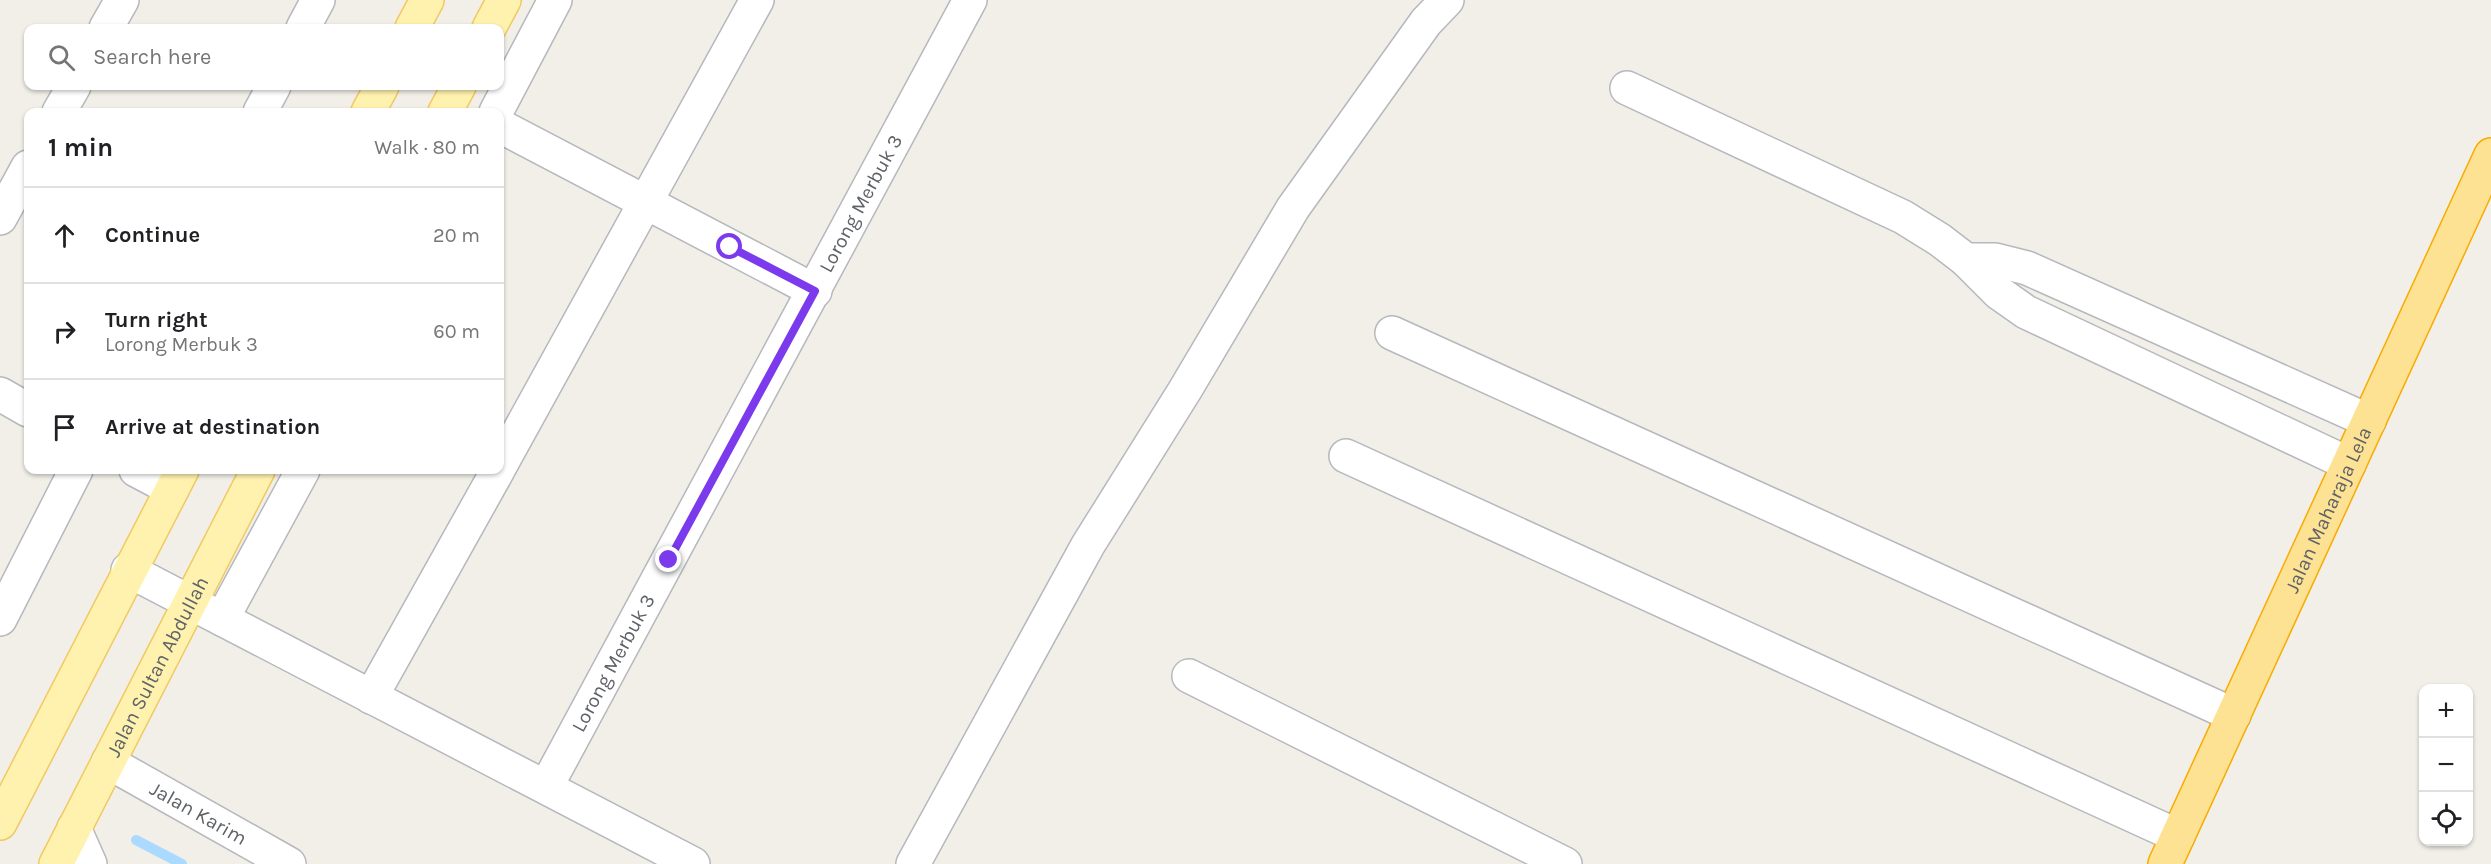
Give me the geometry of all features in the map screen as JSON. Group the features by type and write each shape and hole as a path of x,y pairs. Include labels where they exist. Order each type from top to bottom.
{"highway":[{"name":"Jalan Maharaja Lela","path":"2172,850 2491,155"}],"main road":[{"path":"414,24 427,0"},
{"path":"370,108 380,90"},
{"path":"447,108 457,90"},
{"name":"Jalan Sultan Abdullah","path":"56,864 188,602 256,474"},
{"path":"0,823 128,570 177,479"}],"street":[{"path":"108,24 122,0"},
{"path":"305,24 318,0"},
{"path":"498,108 555,0"},
{"path":"504,459 757,0"},
{"name":"Lorong Merbuk 3","path":"546,787 970,0"},
{"path":"914,864 1088,544 1185,390 1293,208 1426,22 1447,0"},
{"path":"1627,88 1903,217 1940,240 1966,260 1998,293 2026,312 2349,464"},
{"path":"61,108 72,90"},
{"path":"262,108 272,90"},
{"path":"504,128 815,291"},
{"path":"0,218 24,174"},
{"path":"1966,260 1995,260 2027,268 2369,421"},
{"path":"1392,333 2234,715"},
{"path":"0,394 24,408"},
{"path":"1346,456 2172,850"},
{"path":"0,619 74,474"},
{"path":"154,474 177,479"},
{"path":"222,620 301,474"},
{"path":"371,697 496,474"},
{"path":"128,570 693,864"},
{"path":"1189,676 1565,864"},
{"name":"Jalan Karim","path":"108,762 289,864"},
{"path":"74,828 90,864"}],"waterway":[{"path":"136,840 182,864"}],"route":[{"path":"669,560 815,291 730,247"}]}
